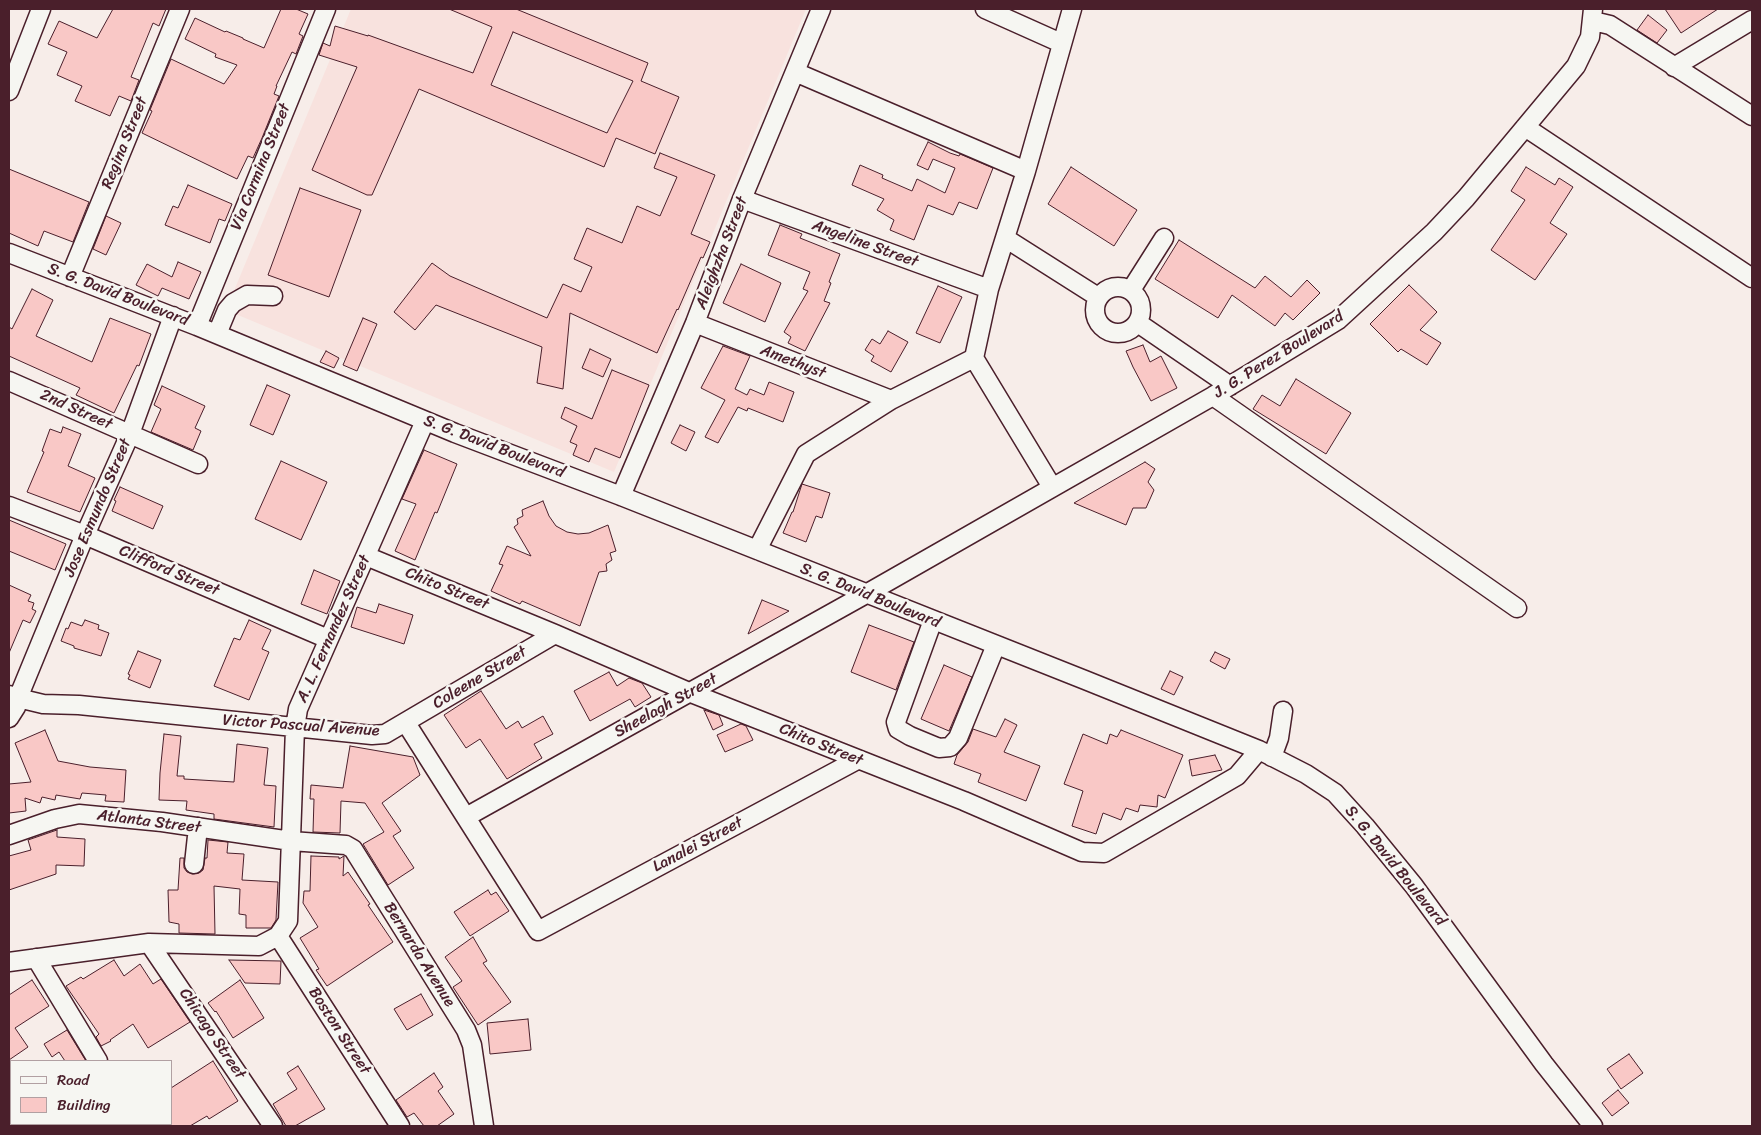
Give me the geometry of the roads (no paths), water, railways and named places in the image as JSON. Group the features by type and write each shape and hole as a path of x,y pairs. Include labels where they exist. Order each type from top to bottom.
{"street":[{"path":"9,91 41,9"},
{"name":"Regina Street","path":"70,277 180,9"},
{"name":"Via Carmina Street","path":"197,326 326,9"},
{"name":"Aleighzha Street","path":"621,496 694,324 742,199 821,9"},
{"path":"985,9 1061,43"},
{"path":"1052,487 974,358 989,289 1026,171 1072,9"},
{"path":"1593,15 1752,116"},
{"name":"J. G. Perez Boulevard","path":"866,594 1213,396 1338,320 1434,232 1466,198 1576,66 1590,37 1593,15"},
{"path":"1674,67 1752,20"},
{"path":"794,72 1026,171"},
{"path":"1525,127 1752,278"},
{"name":"Angeline Street","path":"742,199 989,289"},
{"path":"1005,238 1098,297"},
{"path":"1131,290 1164,238"},
{"name":"S. G. David Boulevard","path":"9,253 217,334 425,421 621,496 1265,753 1306,774 1335,793 1414,886 1538,1056 1593,1126"},
{"path":"1117,286 1131,290 1140,302 1142,309 1138,323 1125,332 1109,331 1102,326 1095,312 1095,304 1098,297 1110,288 1117,286"},
{"path":"217,334 227,310 233,303 247,295 273,296"},
{"name":"Jose Esmundo Street","path":"9,718 16,707 13,696 130,434 172,316"},
{"path":"1138,323 1230,386"},
{"name":"Amethyst","path":"694,324 891,400"},
{"path":"757,550 806,454 891,400 974,358"},
{"name":"2nd Street","path":"9,381 198,464"},
{"path":"1213,396 1517,608"},
{"name":"A. L. Fernandez Street","path":"278,936 288,921 295,728 298,709 425,421"},
{"name":"Clifford Street","path":"9,506 86,535 328,639"},
{"name":"Chito Street","path":"366,556 555,634 691,693 964,801 1082,852 1104,853 1237,776 1265,753"},
{"name":"Sheelagh Street","path":"466,817 866,594"},
{"path":"933,620 896,722 898,729 939,748 950,747 958,738 996,645"},
{"name":"Coleene Street","path":"406,723 555,634"},
{"name":"Victor Pascual Avenue","path":"13,696 43,704 79,705 372,735 386,734 406,723"},
{"path":"1265,753 1279,738 1283,711"},
{"path":"406,723 466,817"},
{"name":"Lanalei Street","path":"466,817 538,931 857,760"},
{"name":"Atlanta Street","path":"9,835 55,819 80,814 198,827 291,841"},
{"path":"194,864 198,827"},
{"name":"Bernarda Avenue","path":"291,841 346,845 353,849 466,1030 472,1045 484,1126"},
{"path":"9,962 149,943 258,946 278,936"},
{"name":"Boston Street","path":"278,936 400,1126"},
{"name":"Chicago Street","path":"149,943 273,1126"},
{"path":"36,958 97,1060"}]}
